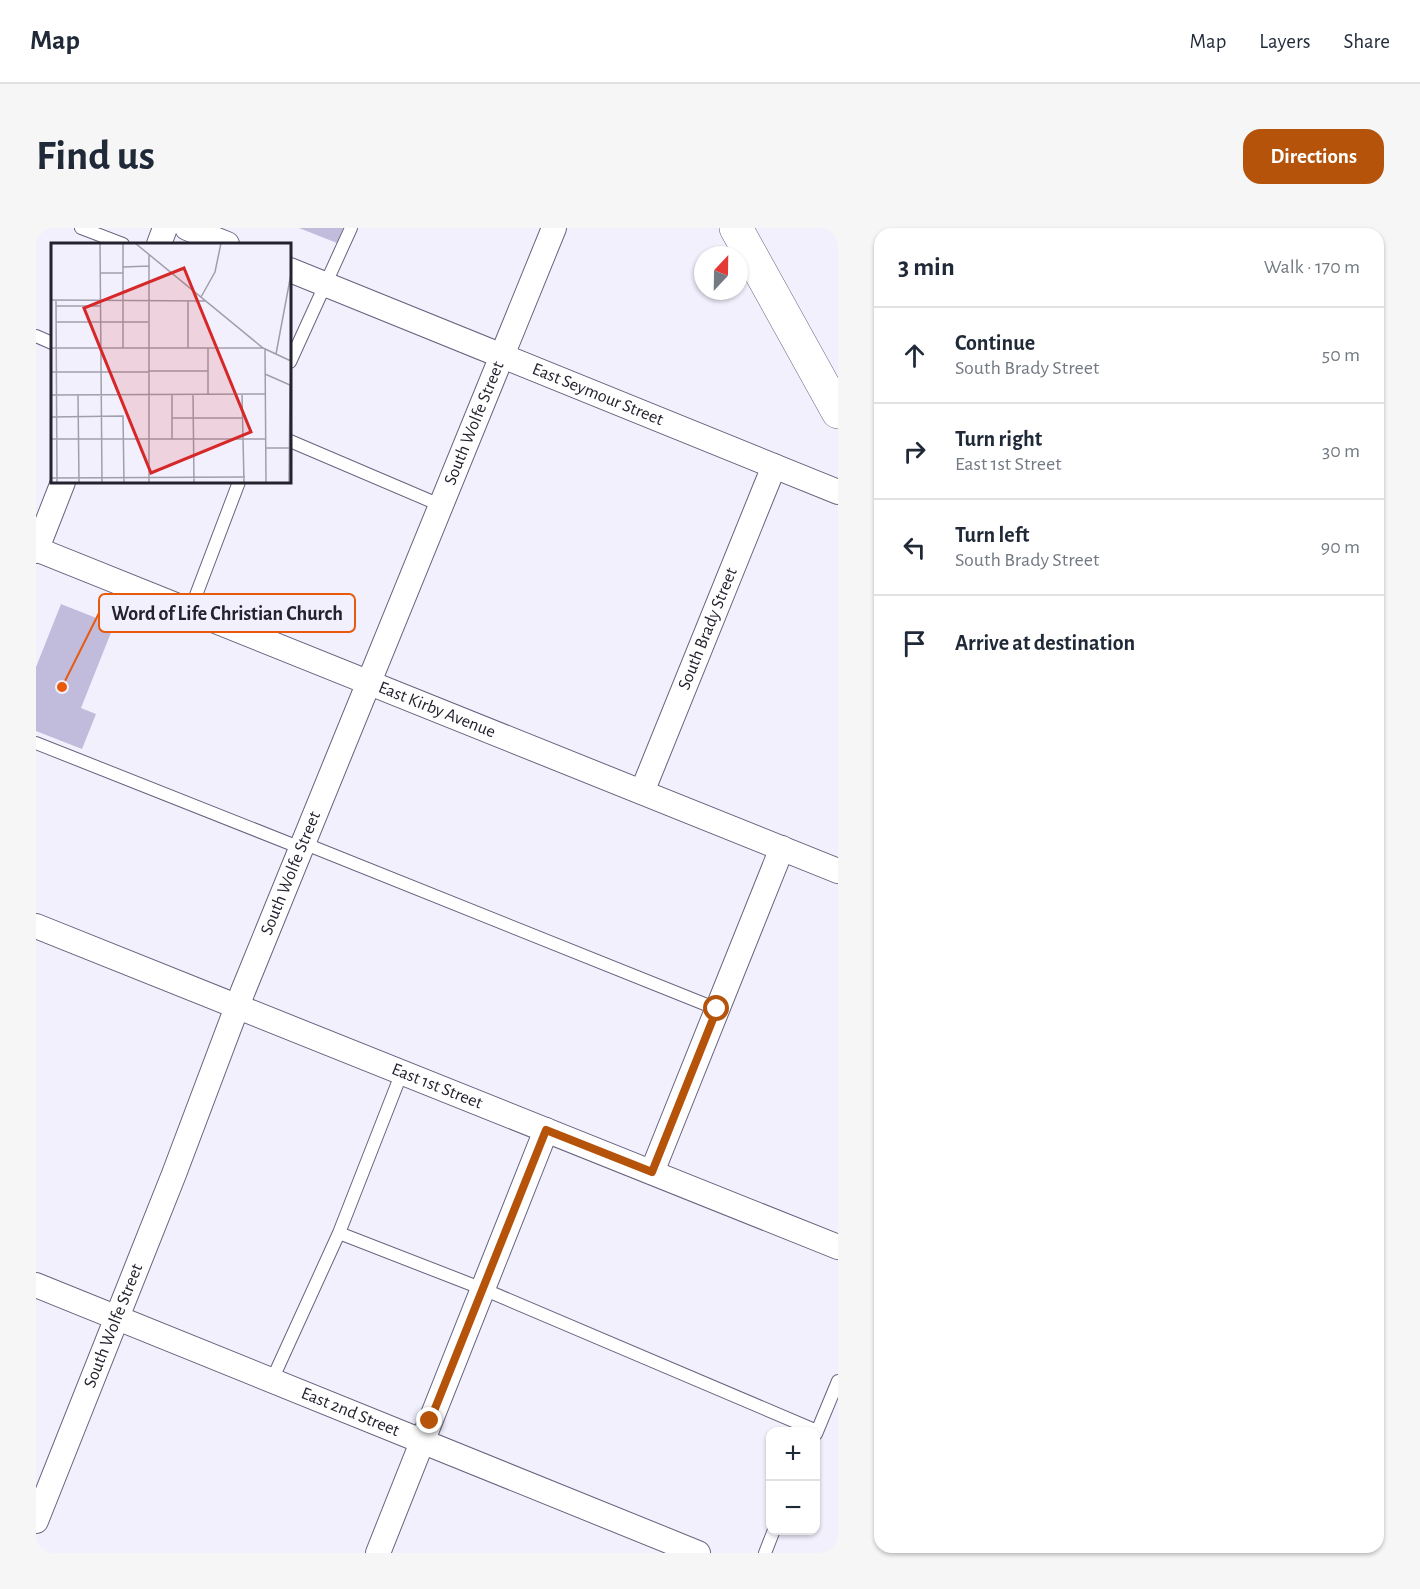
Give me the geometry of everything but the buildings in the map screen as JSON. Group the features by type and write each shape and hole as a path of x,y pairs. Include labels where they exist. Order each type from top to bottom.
{"street":[{"path":"159,243 165,228"},
{"path":"187,228 224,243"},
{"name":"South Wolfe Street","path":"36,1521 367,682 554,228"},
{"path":"736,228 838,412"},
{"name":"East Seymour Street","path":"291,270 838,492"},
{"name":"South Brady Street","path":"642,792 774,466"},
{"path":"36,549 63,483"},
{"name":"East Kirby Avenue","path":"36,549 838,871"},
{"path":"652,1172 782,848"},
{"name":"East 1st Street","path":"36,926 838,1247"},
{"path":"378,1553 546,1130"},
{"name":"East 2nd Street","path":"36,1285 698,1553"}],"lane":[{"path":"81,228 120,243"},
{"path":"291,360 351,228"},
{"path":"36,336 51,343"},
{"path":"291,441 440,505"},
{"path":"190,611 239,483"},
{"path":"36,743 717,1009"},
{"path":"272,1380 339,1233 402,1072"},
{"path":"339,1233 483,1288 804,1427"},
{"path":"818,1427 838,1381"},
{"path":"765,1553 772,1535"}],"place":[{"name":"Word of Life Christian Church","path":"62,687"}],"route":[{"path":"430,1421 546,1130 652,1172 717,1009"}]}
